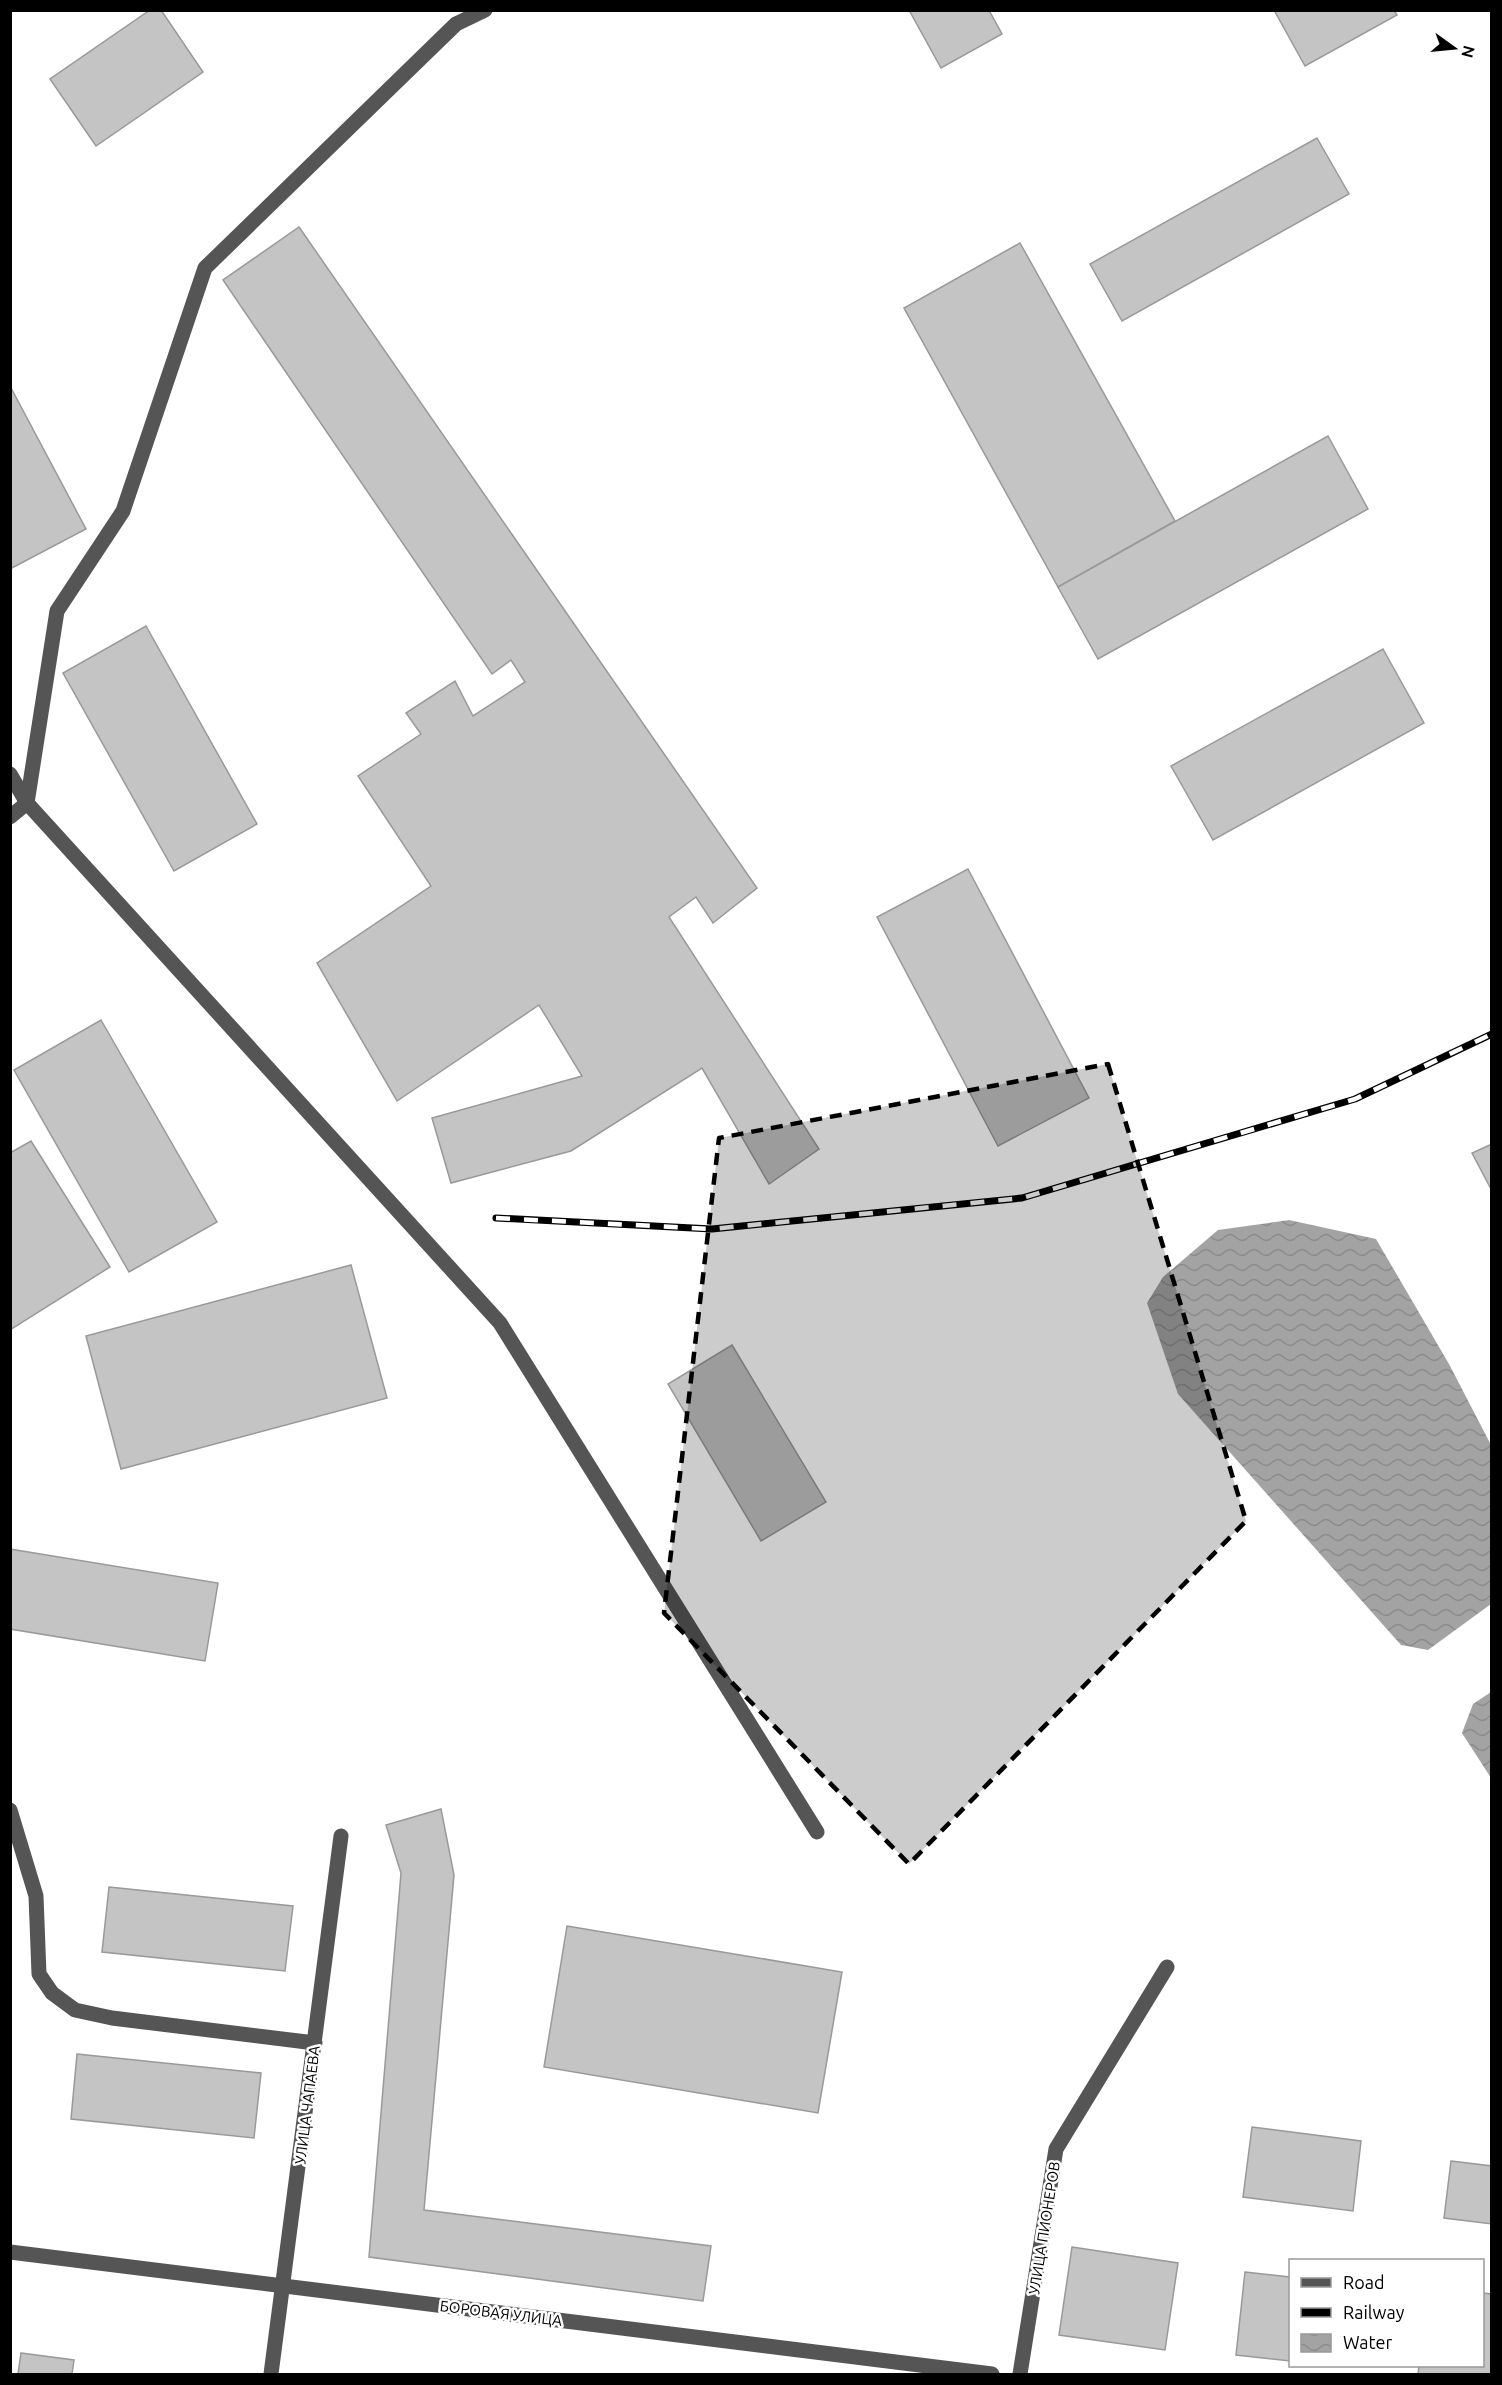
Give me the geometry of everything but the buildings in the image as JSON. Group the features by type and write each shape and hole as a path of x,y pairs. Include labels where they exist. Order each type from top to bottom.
{"street":[{"path":"10,817 27,803 57,611 123,511 205,268 454,17 484,10"},
{"path":"10,774 27,803 500,1323 817,1832"},
{"path":"10,1810 36,1896 39,1974 52,1993 75,2010 112,2018 315,2043"},
{"name":"УЛИЦА ЧАПАЕВА","path":"271,2374 341,1836"},
{"name":"УЛИЦА ПИОНЕРОВ","path":"1020,2374 1056,2149 1167,1967"},
{"name":"БОРОВАЯ УЛИЦА","path":"10,2252 992,2374"}],"highlighted area":[{"path":"1108,1064 1246,1521 909,1864 664,1613 719,1138"}],"water":[{"path":"1289,1220 1376,1239 1449,1364 1491,1445 1491,1604 1428,1650 1401,1645 1178,1394 1147,1303 1163,1277 1218,1230"},
{"path":"1491,1692 1491,1778 1462,1733 1473,1704"}],"railway":[{"path":"496,1218 712,1229 1022,1198 1355,1099 1492,1034"}]}
